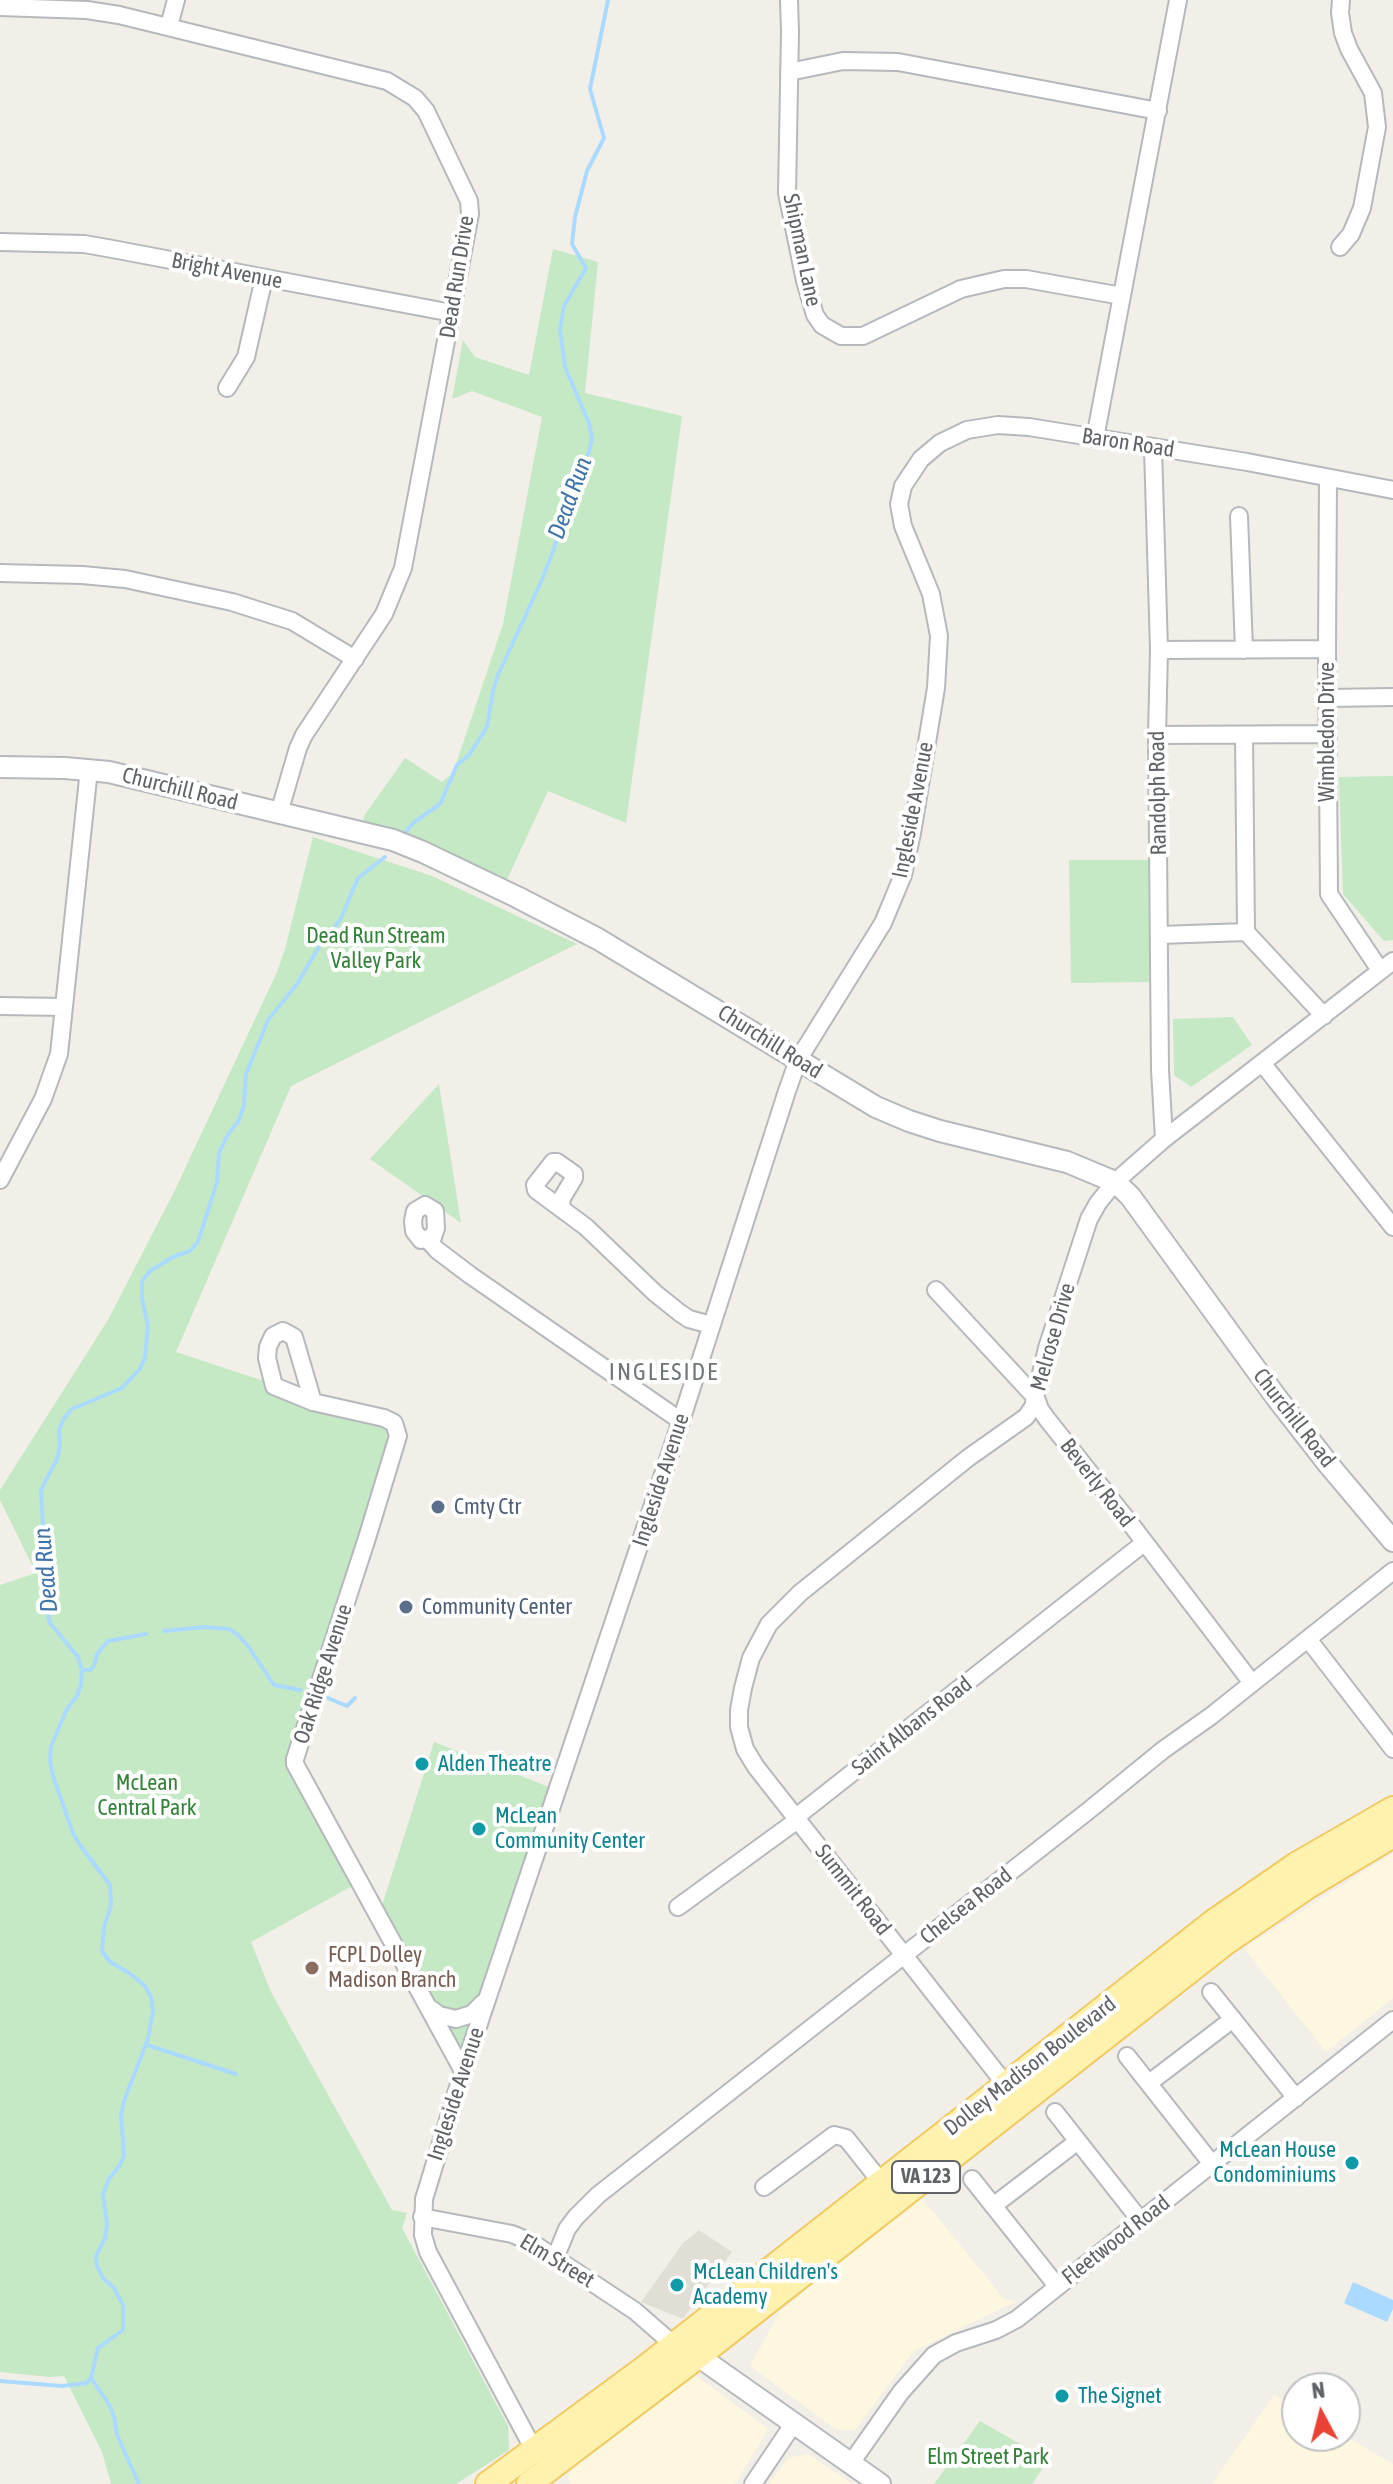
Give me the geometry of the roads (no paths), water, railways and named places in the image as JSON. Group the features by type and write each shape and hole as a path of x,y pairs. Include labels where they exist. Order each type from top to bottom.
{"main road":[{"name":"Dolley Madison Boulevard","path":"540,2472 562,2430 881,2182 1245,1900 1337,1840 1393,1809"},
{"name":"Dolley Madison Boulevard","path":"488,2484 540,2472 698,2356 1226,1942 1308,1886 1393,1835"},
{"path":"516,2484 533,2461 540,2472"}],"street":[{"path":"169,26 176,0"},
{"name":"Shipman Lane","path":"789,0 787,193 815,315 831,332 841,336 863,336 961,289 1004,279 1026,279 1122,296"},
{"path":"1095,438 1178,0"},
{"path":"1340,247 1351,234 1362,208 1377,127 1373,93 1343,33 1341,0"},
{"name":"Dead Run Drive","path":"0,7 87,10 119,15 387,81 415,98 434,125 469,201 470,214 403,568 384,614 304,735 279,813"},
{"path":"789,72 843,61 898,62 1158,111"},
{"name":"Bright Avenue","path":"0,242 84,244 452,313"},
{"path":"227,388 246,357 264,278"},
{"name":"Baron Road","path":"899,504 903,486 921,459 940,443 967,430 1007,425 1247,462 1393,490"},
{"name":"Randolph Road","path":"1153,448 1159,650 1160,1070 1164,1139"},
{"name":"Wimbledon Drive","path":"1328,478 1329,894 1387,965"},
{"name":"Ingleside Avenue","path":"540,2472 428,2252 422,2217 428,2183 798,1060 883,923 903,875 936,688 939,636 931,594 905,533 899,504"},
{"path":"1239,516 1244,650"},
{"path":"0,573 125,579 232,602 292,621 355,659"},
{"path":"1159,650 1327,649"},
{"path":"1328,698 1393,697"},
{"path":"1157,735 1328,734"},
{"path":"1244,735 1246,932 1324,1016"},
{"name":"Churchill Road","path":"0,767 109,772 379,836 423,852 598,939 868,1102 909,1121 1067,1162 1115,1182 1130,1196 1329,1465 1393,1541"},
{"path":"0,1180 52,1078 59,1054 89,769"},
{"path":"1160,935 1246,932"},
{"name":"Melrose Drive","path":"739,1727 743,1688 751,1658 761,1636 776,1616 921,1495 1026,1417 1033,1407 1047,1348 1089,1219 1115,1182 1164,1139 1387,965"},
{"path":"0,1006 64,1007"},
{"path":"1262,1063 1393,1227"},
{"path":"564,1211 600,1239 680,1313 711,1325"},
{"path":"428,1240 470,1275 681,1421"},
{"name":"Beverly Road","path":"936,1290 1036,1398 1047,1419 1252,1683"},
{"name":"Oak Ridge Avenue","path":"313,1402 384,1418 394,1423 398,1436 295,1764 463,2071"},
{"name":"Saint Albans Road","path":"678,1907 792,1824 796,1817 1144,1543"},
{"name":"Chelsea Road","path":"556,2256 567,2229 598,2195 1393,1571"},
{"path":"1308,1639 1393,1749"},
{"name":"Summit Road","path":"739,1727 745,1749 756,1767 1006,2085"},
{"path":"1211,1992 1296,2098"},
{"path":"428,2006 439,2015 456,2019 472,2014 487,1999"},
{"path":"1149,2083 1233,2019"},
{"name":"Fleetwood Road","path":"851,2463 907,2384 934,2355 956,2343 1010,2323 1393,2020"},
{"path":"1127,2056 1212,2164"},
{"path":"1055,2112 1140,2220"},
{"path":"764,2187 834,2135 846,2138 881,2182"},
{"path":"993,2206 1078,2141"},
{"path":"972,2179 1057,2286"},
{"name":"Elm Street","path":"422,2217 512,2234 556,2256 644,2318 674,2345"},
{"path":"698,2356 880,2484"},
{"path":"753,2484 794,2423"}],"water":[{"path":"1353,2282 1393,2300 1387,2322 1344,2303"}],"waterway":[{"name":"Dead Run","path":"404,834 413,823 440,804 457,765 469,755 487,727 498,675 541,582 570,492 589,452 592,438 589,423 565,367 560,329 564,306 586,268 572,244 575,217 587,171 604,138 590,89 608,0"},
{"name":"Dead Run","path":"0,2381 62,2386 87,2383 98,2348 123,2330 123,2305 114,2288 103,2278 96,2256 105,2238 107,2224 103,2194 124,2156 121,2114 148,2039 153,2011 145,1986 109,1961 102,1951 104,1927 111,1905 110,1885 73,1833 53,1776 51,1746 67,1709 77,1696 82,1670 78,1657 50,1623 44,1598 41,1490 58,1457 59,1430 64,1418 72,1409 122,1388 139,1370 145,1358 148,1326 142,1281 150,1271 190,1251 198,1242 217,1182 219,1153 239,1120 244,1105 246,1074 268,1020 332,932 358,878 385,857"},
{"path":"164,1631 204,1627 229,1629 248,1646 274,1685 300,1690"},
{"path":"82,1670 90,1670 94,1666 97,1654 108,1641 146,1634"},
{"path":"328,1698 347,1706 355,1698"},
{"path":"147,2045 236,2074"},
{"path":"91,2378 110,2406 117,2435 139,2484"}],"place":[{"name":"Cmty Ctr","path":"438,1507"},
{"name":"Community Center","path":"406,1607"},
{"name":"Alden Theatre","path":"422,1764"},
{"name":"McLean Community Center","path":"479,1829"},
{"name":"FCPL Dolley Madison Branch","path":"312,1968"},
{"name":"McLean House Condominiums","path":"1352,2163"},
{"name":"McLean Children's Academy","path":"677,2285"},
{"name":"The Signet","path":"1062,2396"}],"district":[{"name":"INGLESIDE","path":"664,1372"}],"park label":[{"name":"Dead Run Stream Valley Park","path":"376,948"},
{"name":"McLean Central Park","path":"147,1796"},
{"name":"Elm Street Park","path":"988,2457"}]}
